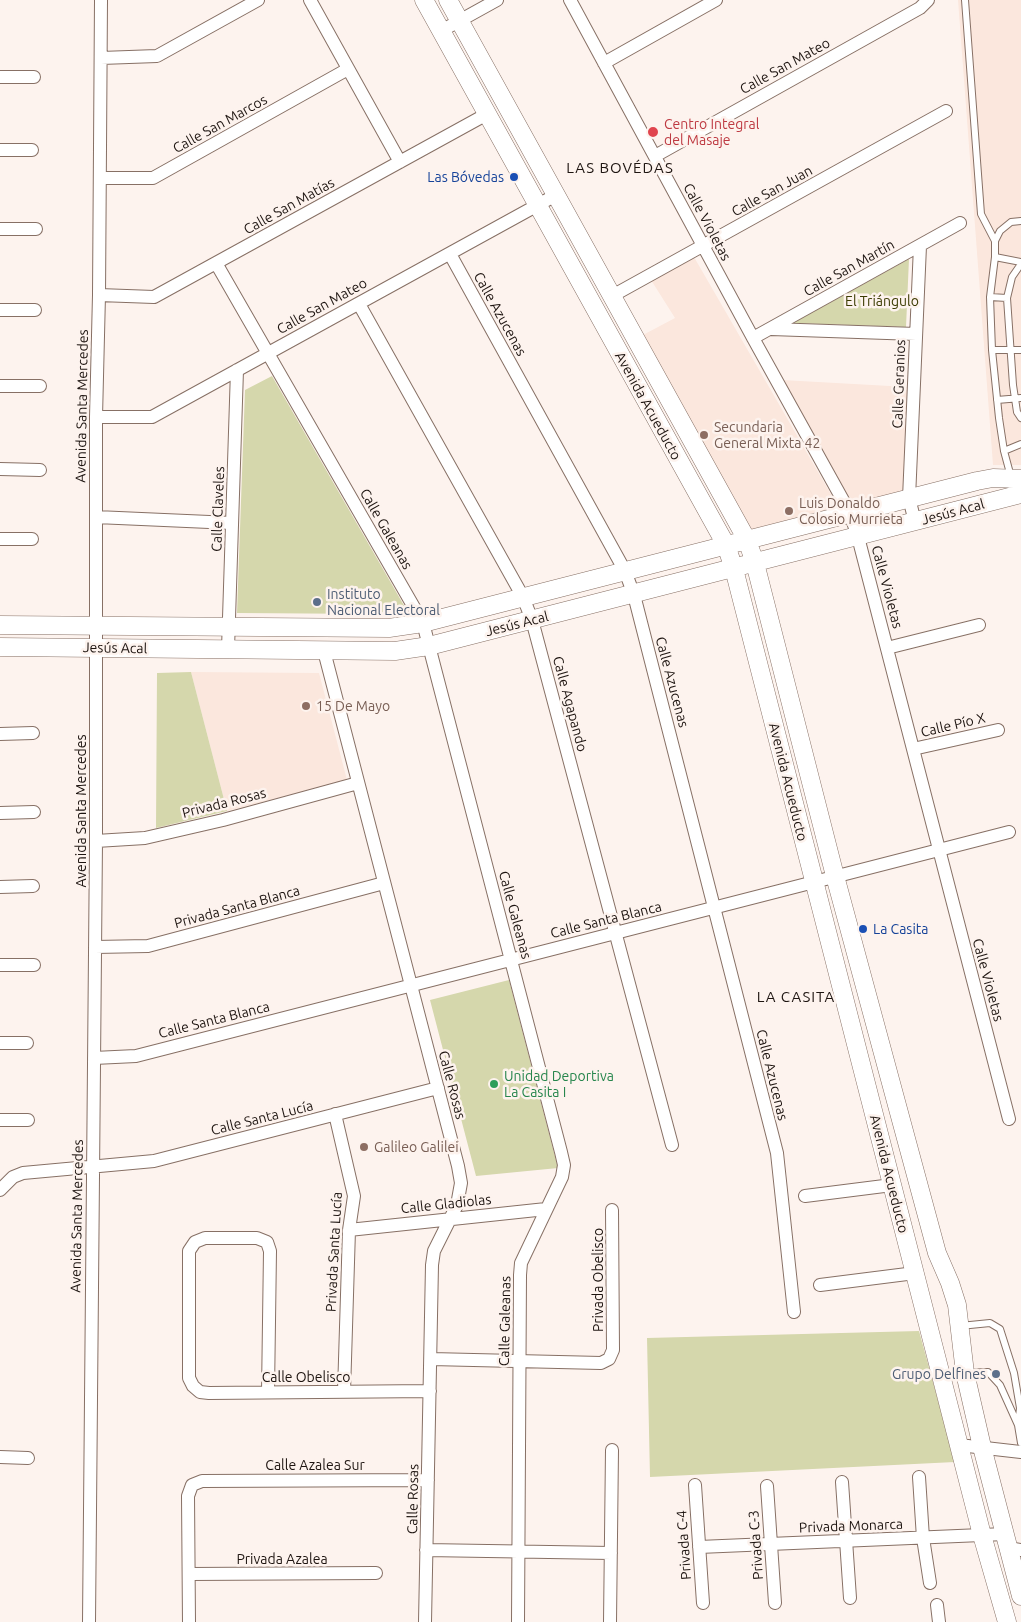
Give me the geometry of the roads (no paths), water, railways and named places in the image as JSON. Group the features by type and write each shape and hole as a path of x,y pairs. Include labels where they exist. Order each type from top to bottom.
{"street":[{"name":"Avenida Santa Mercedes","path":"89,1622 96,841 96,417 99,295 101,0"},
{"path":"101,58 157,56 258,0"},
{"path":"310,0 400,162"},
{"name":"Avenida Acueducto","path":"424,0 726,545 734,569 982,1535 1007,1622"},
{"name":"Avenida Acueducto","path":"448,0 747,540 755,563 835,876 937,1253 950,1282 956,1305 965,1373 982,1447 1011,1544 1021,1596"},
{"path":"441,31 497,0"},
{"name":"Calle Violetas","path":"570,0 850,513 858,537 1009,1120"},
{"path":"604,63 716,0"},
{"name":"Calle San Mateo","path":"655,156 920,8 928,0"},
{"name":"Calle San Marcos","path":"100,178 153,178 348,69"},
{"path":"0,77 34,77"},
{"name":"Calle San Juan","path":"612,296 946,111"},
{"name":"Calle San Matías","path":"99,295 154,297 487,114"},
{"path":"0,150 32,150"},
{"name":"Calle San Mateo","path":"96,417 152,417 556,195"},
{"name":"Calle San Martín","path":"753,338 960,223"},
{"path":"0,229 36,229"},
{"name":"Calle Geranios","path":"915,522 910,498 920,246"},
{"name":"Calle Azucenas","path":"450,254 625,571 634,595 777,1154 794,1312"},
{"name":"Calle Galeanas","path":"216,263 423,623 564,1165 562,1176 521,1263 518,1622"},
{"name":"Calle Agapando","path":"359,304 522,597 532,620 672,1145"},
{"path":"0,310 35,310"},
{"path":"770,328 916,334"},
{"name":"Calle Claveles","path":"228,649 237,370"},
{"path":"0,386 40,386"},
{"path":"0,469 40,470"},
{"name":"Jesús Acal","path":"0,625 388,628 423,623 910,498 985,480 1016,479"},
{"name":"Jesús Acal","path":"0,647 395,651 429,646 634,595 1021,494"},
{"path":"96,517 232,522"},
{"path":"0,539 32,539"},
{"path":"887,648 979,625"},
{"name":"Calle Rosas","path":"324,650 461,1183 457,1205 434,1251 432,1265 425,1622"},
{"name":"Calle Pío X","path":"913,749 998,730"},
{"path":"0,734 32,733"},
{"name":"Privada Rosas","path":"96,841 155,836 223,820 358,783"},
{"path":"0,813 34,812"},
{"name":"Calle Santa Blanca","path":"94,1058 136,1056 1009,832"},
{"name":"Privada Santa Blanca","path":"95,947 148,946 384,883"},
{"path":"0,886 33,886"},
{"path":"0,965 34,965"},
{"path":"0,1043 27,1043"},
{"name":"Calle Santa Lucía","path":"0,1190 13,1177 23,1173 154,1161 438,1088"},
{"name":"Privada Santa Lucía","path":"335,1114 354,1196 349,1230 344,1392"},
{"path":"0,1120 28,1120"},
{"path":"805,1196 892,1185"},
{"name":"Calle Gladiolas","path":"349,1230 546,1209"},
{"name":"Privada Obelisco","path":"519,1361 601,1363 609,1359 613,1350 612,1210"},
{"name":"Calle Obelisco","path":"268,1392 270,1251 267,1242 258,1238 205,1238 195,1242 189,1251 189,1378 193,1386 200,1392 209,1393 430,1391"},
{"path":"820,1285 914,1273"},
{"path":"431,1359 519,1361"},
{"path":"959,1445 1021,1452"},
{"path":"610,1622 612,1450"},
{"path":"0,1457 28,1458"},
{"path":"919,1477 923,1538 930,1583"},
{"name":"Calle Azalea Sur","path":"189,1574 188,1496 192,1485 202,1481 428,1480"},
{"path":"842,1482 850,1598"},
{"name":"Privada C-4","path":"695,1485 703,1603"},
{"name":"Privada C-3","path":"767,1486 775,1603"},
{"name":"Privada Monarca","path":"699,1547 982,1535 1011,1544"},
{"path":"426,1550 611,1553"},
{"name":"Privada Azalea","path":"189,1574 376,1573"},
{"path":"189,1574 189,1622"},
{"path":"937,1605 938,1622"}],"lane":[{"path":"965,0 982,214 995,241 990,297 992,350 997,400 1004,451 1016,479"},
{"path":"995,241 1000,231 1011,222 1021,221"},
{"path":"995,257 1021,263 1012,277 1007,298 1010,350 1018,398 1017,412 1021,418"},
{"path":"990,297 1007,298"},
{"path":"992,350 1021,350"},
{"path":"997,400 1018,398"},
{"path":"1004,451 1021,444"},
{"path":"959,1326 990,1323 1000,1329 1014,1373 1020,1408 1018,1425"},
{"path":"942,1378 965,1373 988,1372 1000,1385 1018,1425 1021,1443"}],"place":[{"name":"Centro Integral del Masaje","path":"653,132"},
{"name":"Las Bóvedas","path":"514,177"},
{"name":"Secundaria General Mixta 42","path":"704,435"},
{"name":"Luis Donaldo Colosio Murrieta","path":"789,511"},
{"name":"Instituto Nacional Electoral","path":"317,602"},
{"name":"15 De Mayo","path":"306,706"},
{"name":"La Casita","path":"863,929"},
{"name":"Unidad Deportiva La Casita I","path":"494,1084"},
{"name":"Galileo Galilei","path":"364,1147"},
{"name":"Grupo Delfines","path":"996,1374"}],"district":[{"name":"LAS BOVÉDAS","path":"620,168"},
{"name":"LA CASITA","path":"796,997"}],"park label":[{"name":"El Triángulo","path":"882,301"}]}
